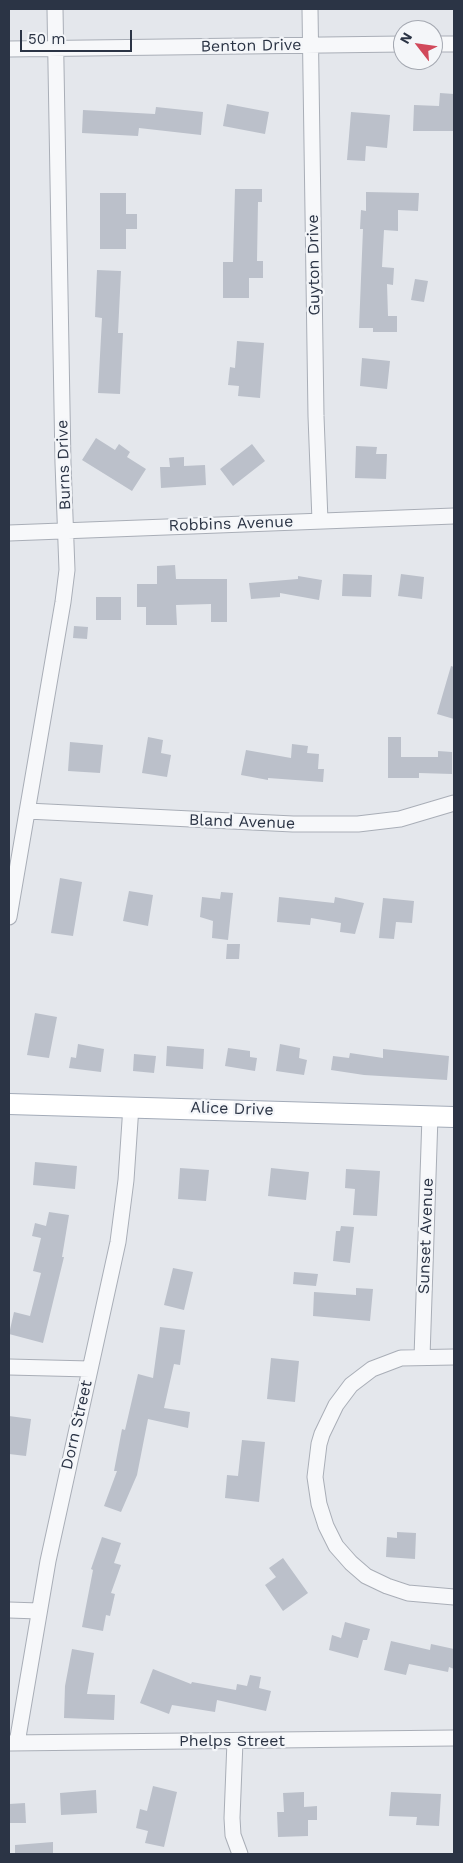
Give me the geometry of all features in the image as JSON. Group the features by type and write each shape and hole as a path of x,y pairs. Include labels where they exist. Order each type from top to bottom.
{"main road":[{"name":"Alice Drive","path":"9,1104 131,1106 454,1117"}],"street":[{"name":"Burns Drive","path":"9,917 67,570 55,9"},
{"name":"Guyton Drive","path":"310,9 316,416 320,521"},
{"name":"Benton Drive","path":"9,49 393,44"},
{"name":"Robbins Avenue","path":"9,533 454,516"},
{"name":"Bland Avenue","path":"27,811 293,824 358,824 400,819 454,803"},
{"name":"Dorn Street","path":"13,1743 58,1511 118,1242 126,1180 131,1106"},
{"name":"Sunset Avenue","path":"422,1357 430,1116"},
{"path":"454,1357 400,1358 381,1364 351,1384 336,1406 319,1444 315,1469 317,1495 322,1515 336,1546 351,1563 366,1576 408,1593 454,1597"},
{"path":"9,1367 90,1369"},
{"path":"9,1610 39,1611"},
{"name":"Phelps Street","path":"13,1743 454,1738"},
{"path":"235,1741 232,1818 234,1835 240,1854"}],"building":[{"path":"440,93 454,94 454,131 413,131 414,105 439,106"},
{"path":"227,104 269,112 265,134 223,126"},
{"path":"156,107 203,112 201,135 139,128 138,136 82,133 83,110 155,114"},
{"path":"351,112 390,115 387,148 366,146 365,161 347,160"},
{"path":"235,189 262,189 262,202 258,202 257,261 263,261 263,278 249,278 249,298 223,298 223,262 233,262"},
{"path":"366,192 419,193 418,211 398,210 398,231 384,230 382,267 394,268 393,285 387,284 388,316 397,316 397,332 373,332 373,328 359,328 363,229 360,229 361,210 366,211"},
{"path":"100,193 126,193 126,214 137,214 137,229 126,229 126,249 100,249"},
{"path":"97,270 121,271 118,333 123,333 120,394 98,393 102,318 95,317"},
{"path":"415,279 428,281 424,302 411,300"},
{"path":"237,341 264,343 260,398 238,396 239,386 228,385 230,367 235,368"},
{"path":"362,358 390,361 387,389 360,386"},
{"path":"96,438 115,450 119,444 130,452 127,457 146,469 132,491 82,460"},
{"path":"252,444 265,461 233,486 220,469"},
{"path":"356,446 377,447 376,454 387,454 386,479 355,478"},
{"path":"184,457 184,466 205,465 206,485 161,488 160,467 170,467 169,458"},
{"path":"175,565 176,579 227,579 227,622 211,622 211,604 176,605 177,625 146,625 146,607 137,607 137,584 157,584 157,566"},
{"path":"343,574 372,575 371,597 342,596"},
{"path":"401,574 424,577 422,599 398,596"},
{"path":"298,576 322,580 319,600 280,593 280,597 251,599 249,583 298,579"},
{"path":"96,597 121,597 121,620 96,620"},
{"path":"74,626 88,627 87,639 73,638"},
{"path":"451,666 454,667 454,719 437,714"},
{"path":"148,737 163,740 161,753 171,755 167,777 142,773"},
{"path":"388,737 401,737 401,757 438,757 438,751 452,752 452,774 419,773 419,778 388,778"},
{"path":"70,742 103,745 100,773 68,771"},
{"path":"292,744 308,746 307,753 319,754 318,769 324,769 323,782 268,778 268,780 241,775 246,750 291,758"},
{"path":"60,878 82,882 73,936 51,933"},
{"path":"129,891 153,895 148,926 123,921"},
{"path":"221,892 233,893 228,940 212,938 213,921 200,917 202,897 220,899"},
{"path":"279,897 334,903 335,897 364,903 355,934 340,932 341,923 311,918 310,925 277,922"},
{"path":"383,898 414,901 412,923 396,922 394,939 379,938"},
{"path":"227,944 240,944 239,959 226,959"},
{"path":"35,1013 57,1017 49,1058 27,1055"},
{"path":"78,1044 104,1049 101,1072 69,1068 71,1057 76,1058"},
{"path":"280,1044 300,1048 299,1058 307,1060 304,1075 276,1071"},
{"path":"167,1046 204,1049 203,1069 166,1066"},
{"path":"228,1048 250,1051 250,1057 257,1058 255,1071 225,1066"},
{"path":"383,1049 449,1056 447,1080 364,1075 331,1070 333,1056 349,1058 350,1053 383,1058"},
{"path":"134,1054 156,1056 154,1073 133,1071"},
{"path":"35,1162 77,1166 75,1189 33,1185"},
{"path":"180,1168 209,1170 206,1201 178,1199"},
{"path":"271,1168 309,1172 306,1200 268,1196"},
{"path":"346,1169 380,1171 377,1216 353,1215 355,1189 345,1188"},
{"path":"49,1212 69,1215 62,1257 64,1257 43,1343 9,1334 14,1312 30,1316 41,1273 33,1271 41,1238 32,1236 35,1223 46,1226"},
{"path":"341,1226 354,1227 350,1263 333,1261 336,1231 340,1231"},
{"path":"173,1268 193,1272 184,1310 164,1305"},
{"path":"294,1272 318,1274 316,1286 293,1284"},
{"path":"356,1288 373,1289 370,1321 313,1316 314,1292 356,1295"},
{"path":"160,1327 185,1330 180,1365 174,1364 164,1408 190,1412 188,1428 148,1419 137,1475 121,1512 104,1506 117,1471 114,1471 122,1429 125,1430 138,1374 153,1378"},
{"path":"271,1358 299,1361 295,1402 267,1399"},
{"path":"9,1416 31,1419 26,1456 9,1454"},
{"path":"242,1440 265,1442 259,1502 225,1498 227,1475 238,1476"},
{"path":"397,1532 416,1533 415,1559 386,1557 387,1537 397,1538"},
{"path":"102,1537 121,1543 114,1563 121,1565 111,1593 115,1594 110,1616 106,1615 103,1631 82,1627 93,1570 91,1569"},
{"path":"283,1558 308,1593 283,1611 265,1585 276,1577 269,1568"},
{"path":"345,1622 370,1629 367,1640 363,1640 358,1658 329,1650 332,1635 341,1638"},
{"path":"391,1641 430,1650 431,1644 454,1649 454,1669 449,1667 448,1672 409,1664 406,1675 384,1670"},
{"path":"72,1649 94,1653 87,1694 115,1695 114,1720 64,1718 65,1686"},
{"path":"153,1669 191,1684 192,1682 236,1690 237,1684 247,1686 250,1675 261,1677 259,1688 271,1691 266,1711 217,1700 215,1712 172,1705 169,1714 140,1703"},
{"path":"153,1786 177,1792 164,1847 145,1843 148,1831 136,1828 140,1809 147,1811"},
{"path":"96,1790 97,1813 61,1815 60,1793"},
{"path":"304,1792 304,1807 317,1806 317,1820 308,1820 308,1836 278,1837 277,1812 284,1812 283,1793"},
{"path":"391,1792 441,1794 439,1826 416,1825 417,1817 389,1816"},
{"path":"25,1803 26,1823 9,1823 9,1804"},
{"path":"53,1842 53,1854 15,1854 15,1845"}]}
